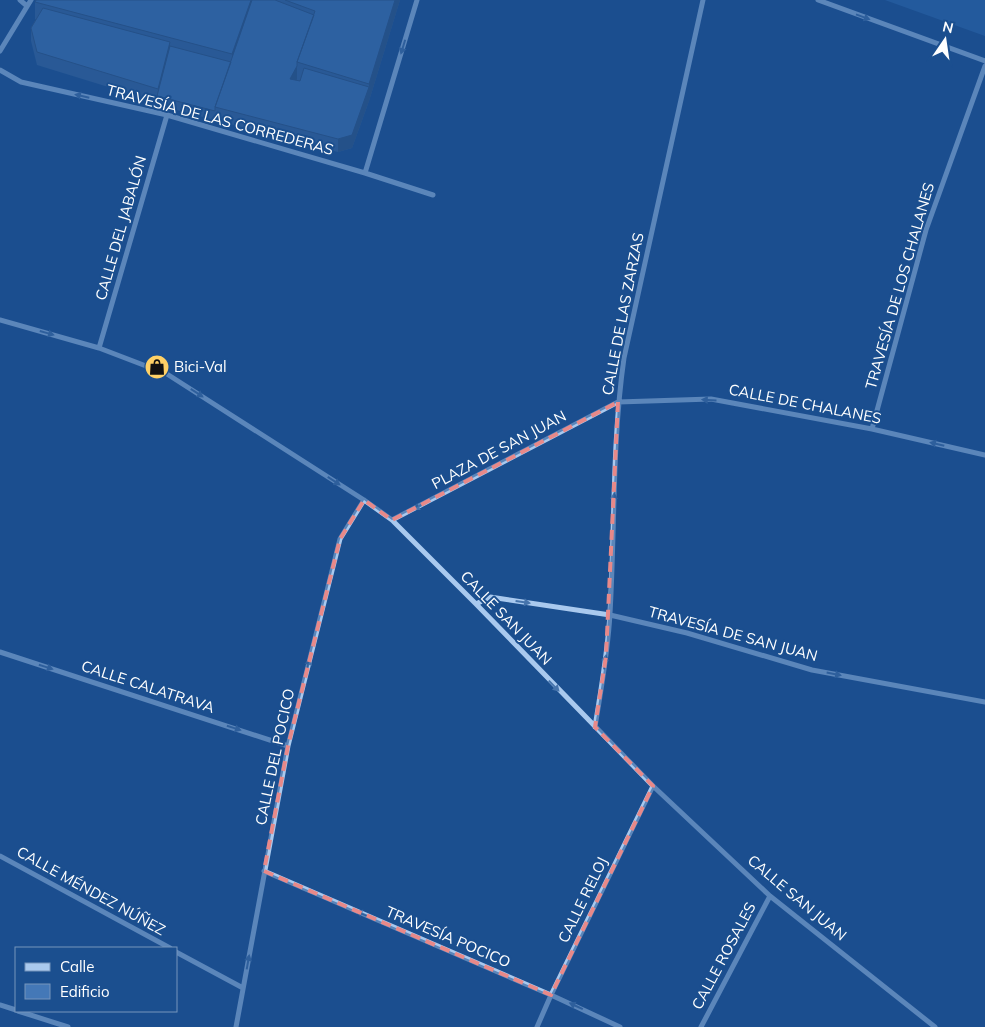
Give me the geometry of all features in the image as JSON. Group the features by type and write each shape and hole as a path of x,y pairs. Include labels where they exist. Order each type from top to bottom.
{"street":[{"path":"20,0 27,6"},
{"path":"0,51 31,0"},
{"path":"365,173 417,0"},
{"name":"CALLE DE LAS ZARZAS","path":"595,727 610,615 618,402 624,358 703,0"},
{"path":"818,0 985,61"},
{"name":"TRAVESÍA DE LOS CHALANES","path":"872,429 926,230 985,66"},
{"name":"TRAVESÍA DE LAS CORREDERAS","path":"0,70 21,82 167,115 433,194"},
{"name":"CALLE DEL JABALÓN","path":"99,348 167,115"},
{"name":"CALLE SAN JUAN","path":"0,320 99,348 167,374 364,500 392,520 652,786 770,896 935,1027"},
{"name":"CALLE DE CHALANES","path":"618,402 711,399 872,429 985,454"},
{"name":"PLAZA DE SAN JUAN","path":"392,520 618,402"},
{"name":"CALLE DEL POCICO","path":"236,1027 288,746 340,540 364,500"},
{"name":"TRAVESÍA DE SAN JUAN","path":"476,604 490,597 610,615 687,633 812,670 985,702"},
{"name":"CALLE CALATRAVA","path":"0,652 288,746"},
{"name":"CALLE RELOJ","path":"538,1027 551,995 652,786"},
{"name":"CALLE MÉNDEZ NÚÑEZ","path":"0,856 168,947"},
{"name":"TRAVESÍA POCICO","path":"264,871 551,995 620,1027"},
{"name":"CALLE ROSALES","path":"701,1027 770,896"},
{"name":"CALLE MÉNDEZ NÚÑEZ","path":"178,953 243,988"},
{"path":"0,1005 15,1009"},
{"path":"23,1012 68,1027"}],"highlighted area":[{"path":"618,402 606,656 595,727 653,786 551,995 264,871 288,746 340,539 364,500 392,520"}],"shaded area":[{"path":"885,0 985,0 985,36"}],"building":[{"path":"36,0 251,0 232,54 35,2"},
{"path":"252,0 275,0 314,15 297,66 290,79 300,81 304,68 369,87 352,135 338,139 215,107"},
{"path":"285,0 395,0 369,84 297,62 315,11"},
{"path":"43,8 170,42 158,89 37,52 31,28"},
{"path":"170,46 231,62 215,111 157,96"}],"place":[{"name":"Bici-Val","path":"157,367"}]}
